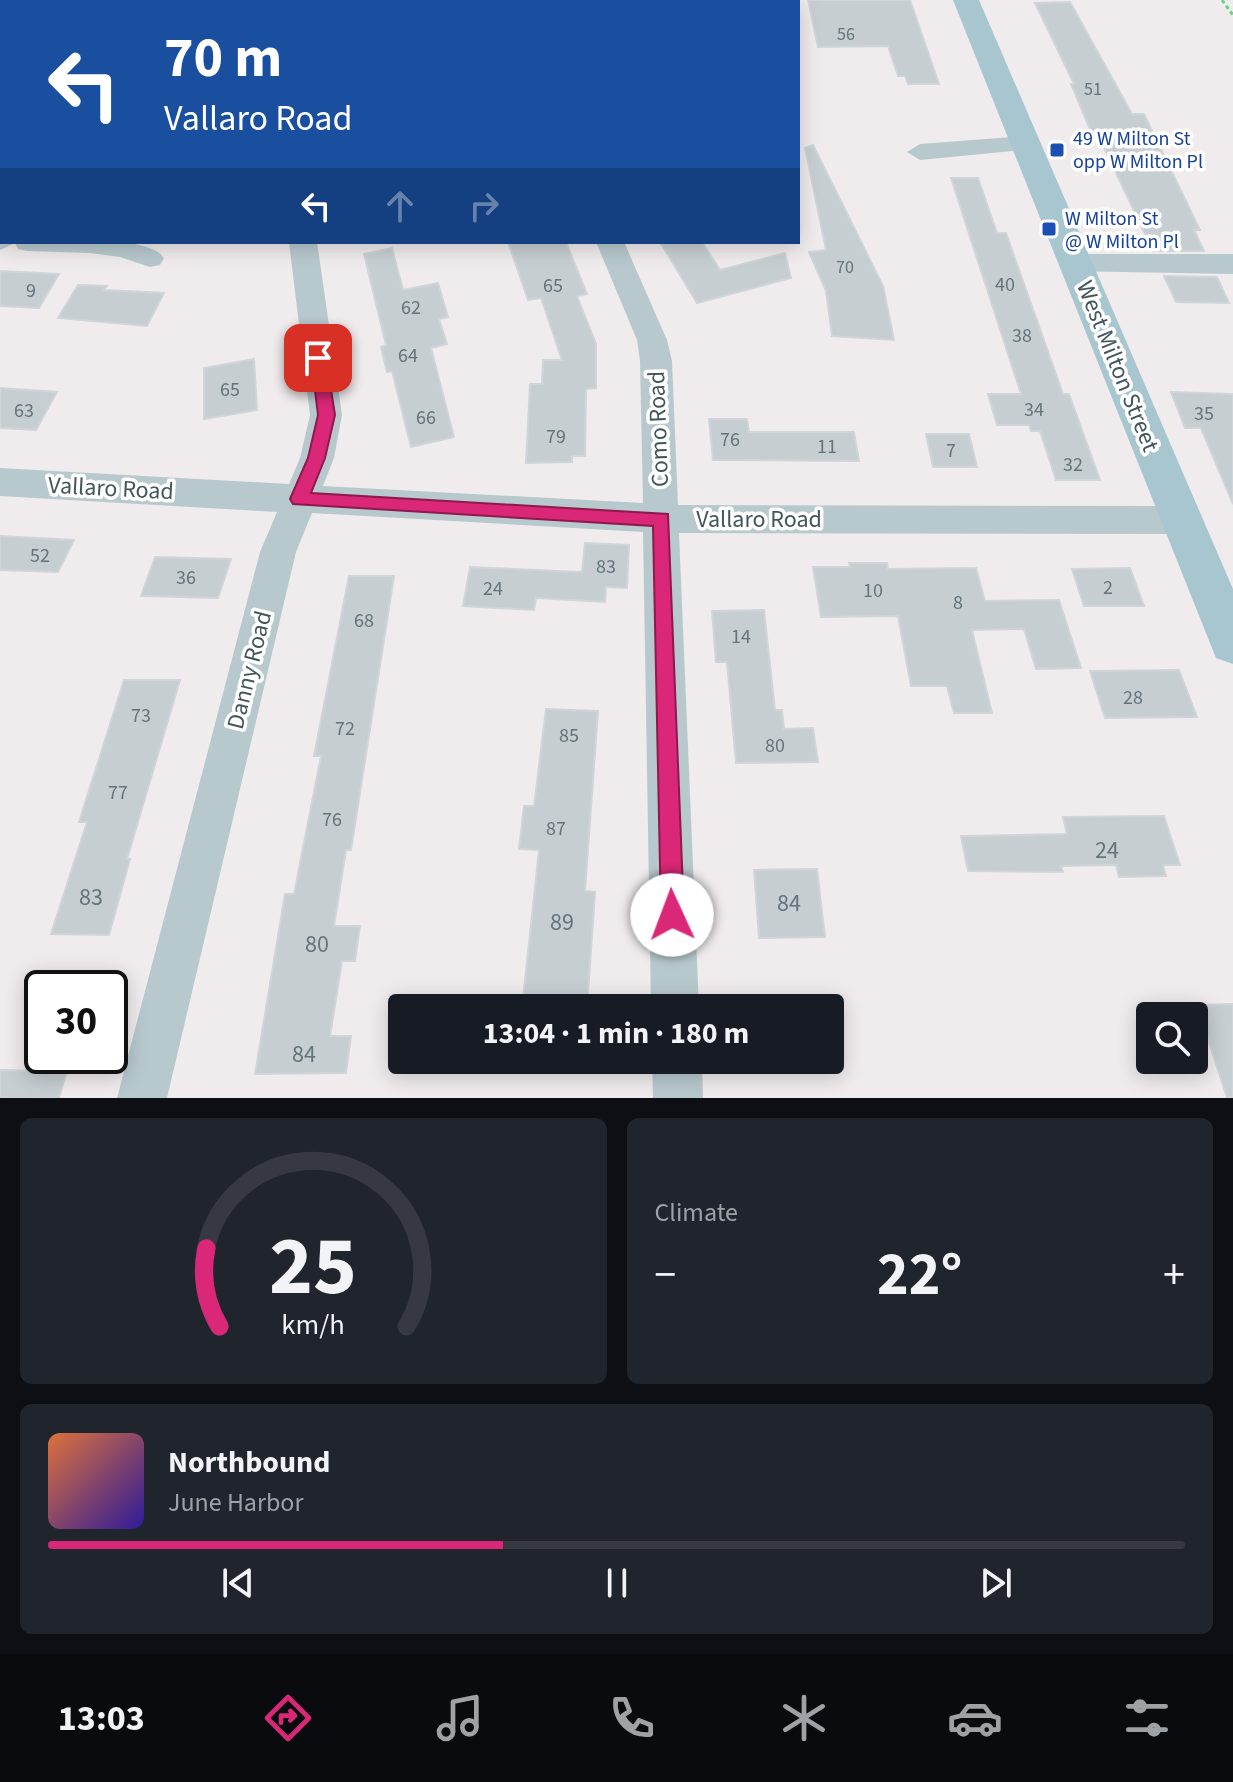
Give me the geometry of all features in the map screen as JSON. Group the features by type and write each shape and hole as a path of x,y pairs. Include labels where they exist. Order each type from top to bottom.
{"main road":[{"name":"West Milton Street","path":"966,0 1233,643"}],"street":[{"path":"920,152 1025,144"},
{"path":"57,244 130,249 150,258"},
{"name":"Danny Road","path":"142,1098 278,552 317,458 326,415 303,244"},
{"name":"Como Road","path":"611,244 652,340 662,519 675,994"},
{"path":"1076,264 1233,264"},
{"name":"Vallaro Road","path":"0,482 662,519 1182,520"},
{"path":"677,1074 678,1098"}],"path":[{"path":"1222,0 1233,15"}],"building":[{"path":"808,0 910,0 939,84 908,84 905,76 898,76 888,46 818,47"},
{"path":"1070,2 1132,114 1144,114 1200,230 1194,230 1204,251 1153,251 1098,135 1092,134 1071,84 1074,84 1035,3"},
{"path":"813,145 883,286 894,340 832,336 826,291 809,252 826,250 805,148"},
{"path":"951,178 978,178 997,233 1006,233 1063,394 1069,394 1100,480 1056,480 1040,431 1031,431 1029,425 997,425 988,394 1021,394"},
{"path":"509,244 567,244 587,294 577,296 596,344 596,388 586,389 585,456 572,456 572,462 526,463 530,384 542,384 543,360 562,360 541,298 528,300"},
{"path":"661,244 703,244 720,270 785,253 791,278 697,303"},
{"path":"392,248 403,290 438,283 448,317 439,319 447,344 431,348 454,437 411,447 392,371 387,372 381,347 386,345 364,254"},
{"path":"0,271 59,274 39,308 0,306"},
{"path":"1164,276 1217,277 1229,303 1176,302"},
{"path":"78,285 107,286 104,290 164,293 147,326 58,318"},
{"path":"254,359 257,410 204,419 204,368"},
{"path":"0,388 57,392 36,430 0,428"},
{"path":"1171,392 1233,394 1233,504 1201,428 1185,428"},
{"path":"709,419 747,419 749,432 854,432 859,461 713,460"},
{"path":"926,434 969,434 977,467 933,467"},
{"path":"0,536 74,540 58,572 0,570"},
{"path":"585,543 629,545 627,588 606,587 605,602 536,598 534,610 463,606 470,567 582,572"},
{"path":"155,557 231,559 218,598 141,596"},
{"path":"849,563 887,563 888,569 976,568 985,601 1059,600 1081,668 1036,669 1024,629 972,630 992,713 954,713 947,686 911,686 898,616 821,617 813,567 850,567"},
{"path":"1130,568 1144,606 1084,606 1072,569"},
{"path":"349,576 394,576 351,850 346,850 334,926 360,926 355,961 342,961 330,1036 351,1036 346,1073 255,1074 285,894 294,894 321,756 314,756"},
{"path":"764,610 775,710 782,710 784,729 813,728 818,762 736,763 727,662 716,662 712,611"},
{"path":"1179,670 1197,717 1105,718 1090,671"},
{"path":"124,680 180,680 127,859 130,859 109,935 51,934 87,822 79,822"},
{"path":"546,709 598,711 585,891 595,892 588,994 524,994 539,850 519,849 524,806 534,806"},
{"path":"1164,816 1180,865 1163,865 1166,876 1119,877 1116,865 1061,866 1063,872 968,871 961,836 1067,834 1063,817"},
{"path":"817,869 825,937 759,938 754,870"},
{"path":"1233,1004 1233,1097 1227,1098 1208,1039 1208,1005"},
{"path":"0,1070 24,1070 24,1074 66,1074 59,1098 0,1098"}],"place":[{"name":"49 W Milton St opp W Milton Pl","path":"1057,150"},
{"name":"W Milton St @ W Milton Pl","path":"1049,229"}],"route":[{"path":"318,358 326,415 317,458 299,499 662,519 672,915"}]}
